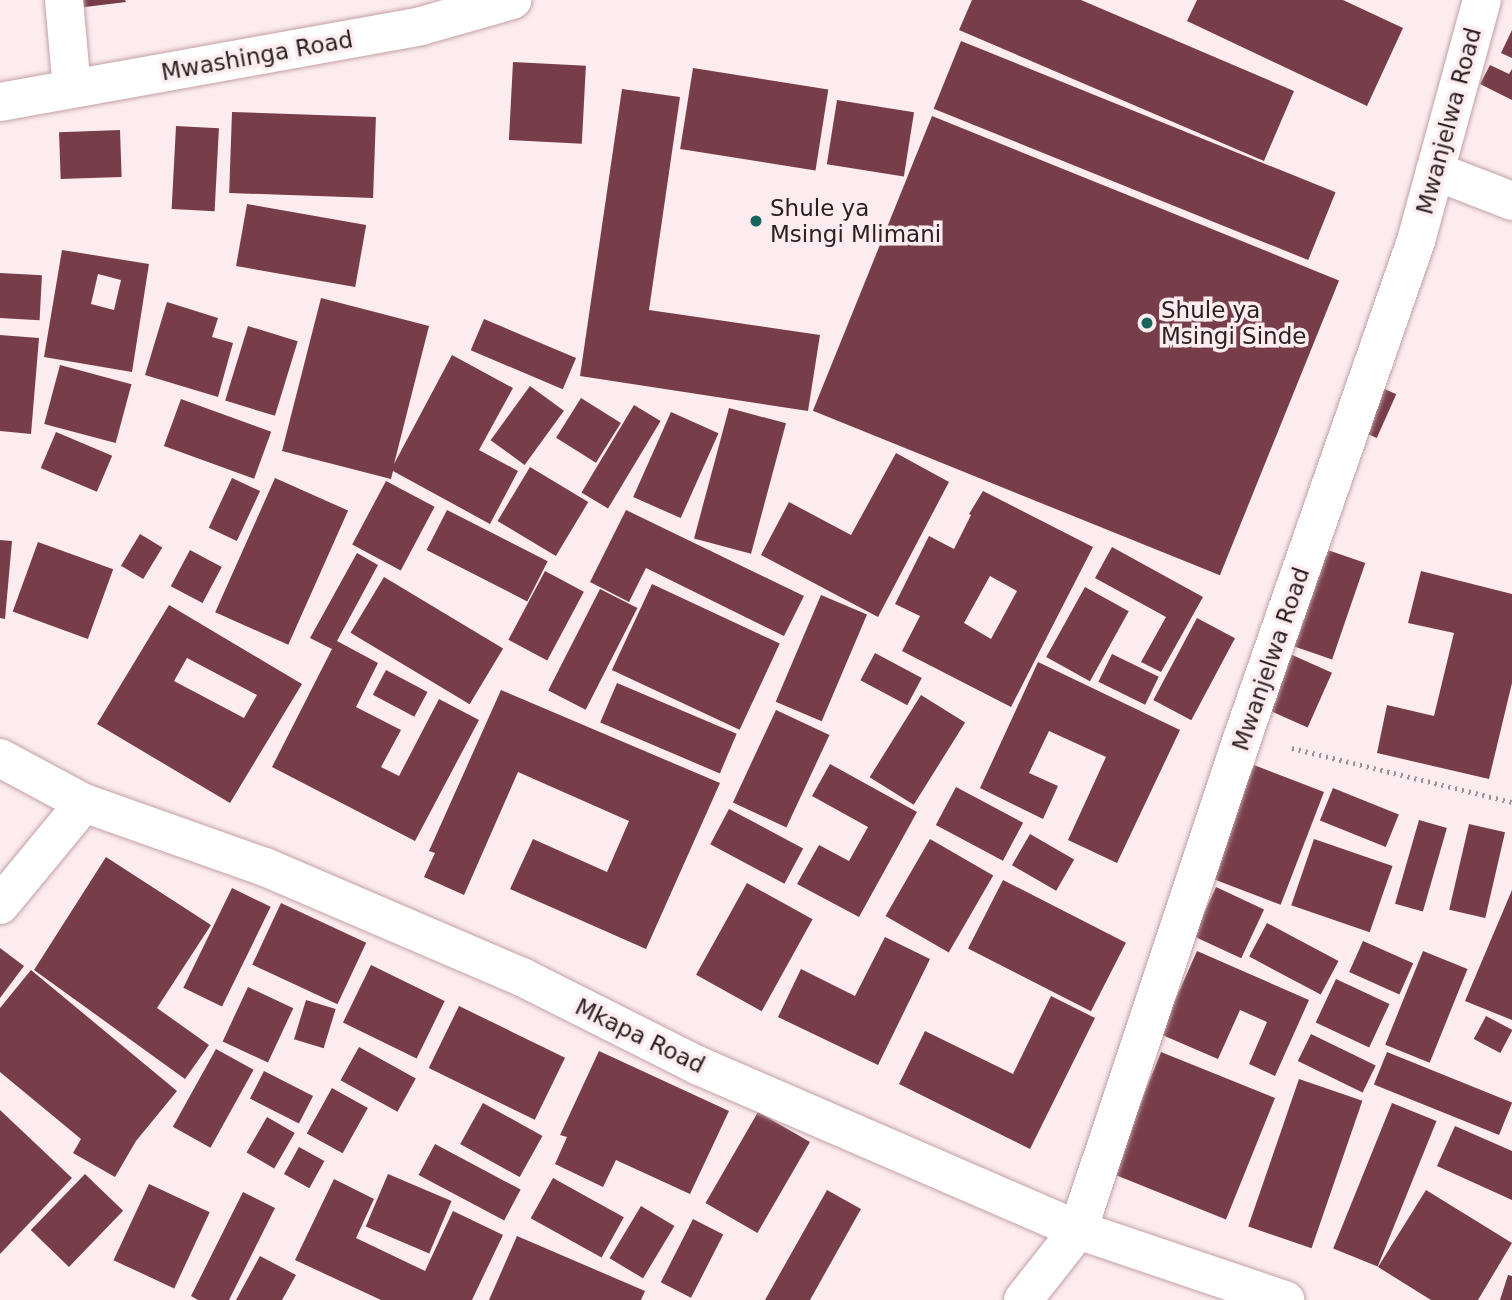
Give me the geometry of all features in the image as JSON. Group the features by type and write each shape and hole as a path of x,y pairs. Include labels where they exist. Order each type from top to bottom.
{"street":[{"path":"64,0 72,89"},
{"name":"Mwashinga Road","path":"0,102 421,26 512,0"},
{"name":"Mwanjelwa Road","path":"1023,1300 1078,1230 1244,736 1416,241 1482,0"},
{"path":"1436,171 1512,201"},
{"name":"Mkapa Road","path":"0,758 84,803 278,872 522,977 697,1065 1078,1230 1285,1300"},
{"path":"0,905 84,803"}],"path":[{"path":"1244,736 1512,802"}],"building":[{"path":"76,0 125,0 126,2 77,8"},
{"path":"972,0 1081,0 1294,91 1264,161 959,30"},
{"path":"1197,0 1343,0 1403,28 1367,106 1187,21"},
{"path":"1512,30 1512,58 1501,53"},
{"path":"961,41 1336,192 1308,260 934,109"},
{"path":"513,62 586,66 582,144 509,140"},
{"path":"1490,65 1509,74 1512,69 1512,100 1480,84"},
{"path":"693,68 828,89 815,170 680,149"},
{"path":"622,89 680,97 649,310 820,335 808,411 580,376"},
{"path":"837,100 914,112 904,176 827,164"},
{"path":"232,112 376,117 373,198 229,193"},
{"path":"932,116 1339,280 1220,575 813,411"},
{"path":"176,126 219,128 215,211 172,209"},
{"path":"120,130 122,177 61,179 59,132"},
{"path":"247,204 366,225 355,287 236,266"},
{"path":"62,250 149,264 132,372 44,357","holes":["98,274 121,280 114,310 91,304"]},
{"path":"0,273 42,275 40,320 0,318"},
{"path":"321,298 429,326 394,464 452,355 513,388 479,450 518,471 490,524 393,471 391,479 282,451"},
{"path":"167,302 218,318 212,337 233,343 218,397 145,375"},
{"path":"484,319 576,358 563,389 471,350"},
{"path":"248,326 298,341 275,416 225,401"},
{"path":"0,335 39,338 31,434 0,431"},
{"path":"60,365 131,384 116,443 44,424"},
{"path":"530,386 564,411 525,465 491,440"},
{"path":"1378,386 1396,394 1377,438 1358,430"},
{"path":"581,398 621,423 596,463 556,438"},
{"path":"181,399 271,432 254,479 164,446"},
{"path":"634,405 661,421 608,508 581,492"},
{"path":"729,408 786,423 751,554 694,538"},
{"path":"671,412 719,433 681,518 633,497"},
{"path":"56,432 112,456 97,492 41,468"},
{"path":"896,453 949,482 878,617 761,555 789,502 851,535"},
{"path":"530,467 588,502 556,556 498,521"},
{"path":"232,478 260,491 237,541 209,528"},
{"path":"275,478 348,511 288,645 215,612"},
{"path":"386,481 435,507 401,570 352,545"},
{"path":"983,491 1093,547 1011,707 902,651 920,616 895,604 929,536 954,549 971,515 969,514","holes":["990,576 1017,591 991,639 964,623"]},
{"path":"447,510 548,561 527,601 427,550"},
{"path":"626,510 804,596 784,636 646,568 629,602 590,582"},
{"path":"140,534 162,547 143,579 121,566"},
{"path":"0,540 12,541 5,619 0,618"},
{"path":"38,542 113,569 88,639 13,612"},
{"path":"1112,547 1203,597 1161,672 1141,662 1166,617 1095,578"},
{"path":"1319,547 1365,563 1332,659 1286,643"},
{"path":"190,550 222,567 203,603 171,586"},
{"path":"357,553 378,565 337,641 378,663 356,707 401,730 381,767 399,776 439,699 479,720 415,841 272,767 332,649 310,638"},
{"path":"545,571 584,592 547,661 508,640"},
{"path":"1421,571 1512,594 1512,683 1489,779 1377,753 1387,705 1434,716 1454,633 1408,623"},
{"path":"384,577 503,649 470,704 351,633"},
{"path":"652,584 780,644 740,730 612,670"},
{"path":"1085,587 1129,611 1090,681 1046,657"},
{"path":"600,589 637,608 586,710 548,691"},
{"path":"821,595 867,615 822,721 776,702"},
{"path":"169,605 302,684 230,803 97,724","holes":["187,658 257,695 244,718 174,681"]},
{"path":"1197,618 1235,638 1191,720 1153,700"},
{"path":"875,653 922,678 907,705 860,680"},
{"path":"1112,654 1159,677 1145,705 1098,682"},
{"path":"1290,654 1332,673 1308,728 1266,709"},
{"path":"1038,662 1180,730 1117,863 1068,840 1106,757 1049,731 1029,773 1058,786 1043,819 980,788"},
{"path":"386,670 427,692 414,717 373,695"},
{"path":"617,683 737,734 720,773 600,723"},
{"path":"501,690 720,783 646,949 510,889 533,839 607,872 629,821 518,772 464,895 424,877 435,853 429,851"},
{"path":"921,695 965,723 914,805 870,777"},
{"path":"776,710 829,735 786,827 733,802"},
{"path":"830,764 917,812 859,917 797,884 819,845 849,861 868,827 812,796"},
{"path":"1254,765 1324,792 1281,905 1211,878"},
{"path":"956,787 1023,823 1003,861 936,825"},
{"path":"1333,788 1399,815 1386,847 1320,820"},
{"path":"729,809 803,848 784,884 710,844"},
{"path":"1419,820 1447,828 1423,912 1395,904"},
{"path":"1469,824 1505,832 1485,918 1449,910"},
{"path":"1030,834 1074,860 1056,891 1012,865"},
{"path":"930,839 993,876 949,953 886,916"},
{"path":"1314,839 1392,866 1370,932 1291,905"},
{"path":"106,857 211,925 157,1008 209,1045 185,1079 34,970"},
{"path":"1003,880 1126,943 1091,1011 968,949"},
{"path":"747,883 813,919 762,1011 696,975"},
{"path":"1216,887 1264,909 1241,958 1193,936"},
{"path":"232,888 271,907 222,1007 183,988"},
{"path":"1512,890 1512,1020 1465,1001"},
{"path":"281,903 366,943 337,1004 252,965"},
{"path":"1267,923 1339,961 1321,995 1249,957"},
{"path":"885,937 930,959 878,1065 778,1017 801,969 855,996"},
{"path":"1363,941 1413,963 1399,994 1349,972"},
{"path":"0,948 24,966 0,998"},
{"path":"1197,951 1309,1000 1275,1076 1249,1064 1267,1022 1240,1010 1218,1059 1160,1034"},
{"path":"1423,951 1468,969 1430,1063 1385,1045"},
{"path":"371,965 445,1001 417,1058 343,1023"},
{"path":"31,970 177,1091 136,1141 115,1177 73,1153 81,1139 0,1072 0,1008"},
{"path":"1336,979 1389,1004 1369,1047 1316,1023"},
{"path":"248,987 293,1008 268,1063 223,1041"},
{"path":"1051,996 1095,1018 1030,1149 899,1084 925,1031 1013,1074"},
{"path":"306,1000 336,1009 324,1048 294,1039"},
{"path":"459,1006 565,1058 535,1120 429,1068"},
{"path":"1486,1016 1512,1030 1500,1053 1474,1039"},
{"path":"1311,1034 1376,1066 1363,1093 1298,1061"},
{"path":"359,1047 416,1079 397,1112 341,1080"},
{"path":"216,1049 254,1070 210,1148 173,1127"},
{"path":"599,1051 729,1111 690,1194 616,1160 603,1187 555,1164 567,1137 560,1135"},
{"path":"1161,1052 1275,1098 1226,1220 1112,1173"},
{"path":"1387,1052 1512,1103 1499,1135 1374,1084"},
{"path":"264,1071 313,1096 299,1124 250,1099"},
{"path":"1299,1079 1362,1101 1312,1248 1248,1227"},
{"path":"332,1088 368,1108 343,1153 307,1133"},
{"path":"483,1103 542,1136 520,1177 460,1144"},
{"path":"1392,1103 1437,1121 1378,1267 1333,1249"},
{"path":"0,1110 72,1178 0,1254"},
{"path":"758,1112 810,1142 757,1233 706,1203"},
{"path":"267,1117 295,1133 274,1169 247,1153"},
{"path":"1455,1126 1512,1151 1512,1200 1437,1166"},
{"path":"435,1144 521,1190 504,1220 419,1175"},
{"path":"299,1147 324,1161 309,1188 284,1174"},
{"path":"85,1174 123,1211 69,1267 31,1230"},
{"path":"388,1174 452,1201 429,1253 366,1226"},
{"path":"553,1178 624,1217 602,1258 531,1218"},
{"path":"334,1179 374,1199 356,1238 425,1271 453,1211 503,1235 472,1300 381,1300 295,1260"},
{"path":"149,1184 210,1212 174,1288 114,1260"},
{"path":"827,1190 861,1209 810,1300 765,1300"},
{"path":"1426,1190 1512,1243 1478,1300 1431,1300 1378,1267"},
{"path":"243,1192 275,1208 229,1300 198,1300 191,1296"},
{"path":"641,1206 674,1226 643,1278 610,1258"},
{"path":"693,1219 723,1234 691,1298 661,1282"},
{"path":"517,1236 645,1291 641,1300 489,1300"},
{"path":"260,1256 296,1275 282,1300 236,1300"},
{"path":"1508,1275 1512,1276 1512,1300 1500,1300"}],"place":[{"name":"Shule ya Msingi Mlimani","path":"756,221"},
{"name":"Shule ya Msingi Sinde","path":"1147,323"}]}
